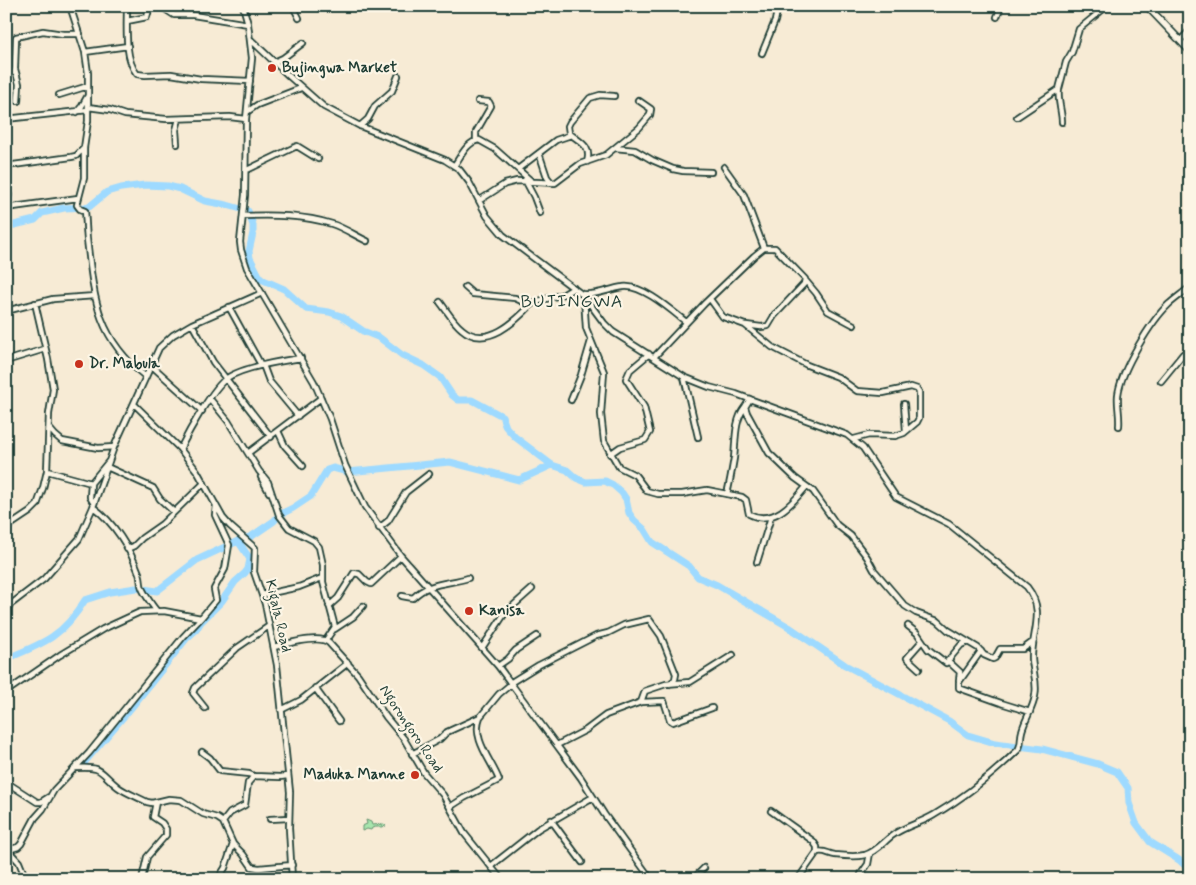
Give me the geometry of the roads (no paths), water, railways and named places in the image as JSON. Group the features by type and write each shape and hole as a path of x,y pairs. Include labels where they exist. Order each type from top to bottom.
{"main road":[{"path":"1147,6 1190,51"}],"street":[{"path":"70,6 85,52 88,86 84,178 78,198 78,207 85,212 95,296 102,322 118,350 146,377"},
{"path":"127,6 128,46 133,69 137,74 172,74 202,79 250,81"},
{"path":"127,21 147,17 150,6"},
{"path":"160,6 174,15 193,15 248,24"},
{"path":"293,6 299,18"},
{"path":"762,53 775,21 778,6"},
{"path":"997,17 1001,6"},
{"path":"1062,122 1061,106 1058,97 1066,62 1072,52 1079,29 1107,6"},
{"path":"245,7 252,58 246,119 247,170 241,250 247,268 301,358 321,398 359,498 400,556 498,666 582,778 593,797 651,879"},
{"path":"1180,41 1190,30"},
{"path":"18,101 19,84 15,68 16,37 42,31 80,34"},
{"path":"250,39 324,107 360,126 441,158 454,166 464,175 480,200 487,216 503,235 582,295 613,332 684,377 828,427 854,439 875,464 896,497 949,524 1027,587 1034,595 1038,613 1032,659 1036,693 1021,732 1021,746 1006,762 979,785 924,820 893,835 870,853 855,856 836,855 824,851 817,852"},
{"path":"274,62 304,43"},
{"path":"85,52 128,46"},
{"path":"6,76 14,72 15,68"},
{"path":"360,126 368,119 375,106 392,91 398,76"},
{"path":"59,95 88,86"},
{"path":"247,112 257,105 302,88"},
{"path":"1017,117 1059,89"},
{"path":"77,112 88,95"},
{"path":"587,162 588,150 571,135 569,130 570,122 590,98 600,95 614,96"},
{"path":"454,166 465,150 476,140 476,132 491,106 489,102 478,100"},
{"path":"480,200 505,184 517,181 552,183 558,181 576,167 606,155 639,128 652,112 649,107 638,100"},
{"path":"6,119 77,112 88,109 110,110 125,115 179,119 230,117 246,119"},
{"path":"177,144 176,130 179,119"},
{"path":"518,168 556,140 571,135"},
{"path":"476,140 486,143 495,149 531,181"},
{"path":"247,170 297,146 318,159"},
{"path":"6,166 76,156 84,148"},
{"path":"614,148 635,150 673,169 711,172"},
{"path":"539,154 547,177 552,183"},
{"path":"724,168 744,195 764,248"},
{"path":"525,180 540,213"},
{"path":"6,189 9,199 6,206 78,198"},
{"path":"243,216 280,216 313,219 334,225 368,241"},
{"path":"654,357 710,298 764,248 777,250 816,293 826,309 854,325"},
{"path":"710,298 723,317 744,325 768,326 774,316 801,288 805,280"},
{"path":"466,287 474,294 510,297 528,304 564,294 574,288"},
{"path":"582,295 596,294 624,287 635,288 686,322"},
{"path":"1119,426 1118,394 1130,361 1150,329 1165,310 1190,287"},
{"path":"6,608 44,579 74,547 79,539 114,447 159,348 166,341 192,324 262,293"},
{"path":"582,295 586,328 604,372 601,414 604,441 619,467 635,475 645,488 652,493 664,495 706,490 745,498 748,512 751,515 762,518 771,517 791,505 806,487"},
{"path":"6,311 53,299 95,296"},
{"path":"440,302 462,330 474,336 493,333 514,322 532,304"},
{"path":"6,528 37,505 47,471 48,427 53,389 35,303"},
{"path":"229,307 269,381 298,416"},
{"path":"192,324 213,362 271,437"},
{"path":"744,325 772,347 838,376 857,392 883,393 911,387 915,387 919,392 919,418 917,422 901,435 868,435 854,439"},
{"path":"571,400 591,341"},
{"path":"6,361 45,349"},
{"path":"1161,382 1174,364 1190,349"},
{"path":"610,454 620,447 645,440 650,432 644,407 626,379 630,370 649,354"},
{"path":"180,449 202,411 225,379 262,365 301,358"},
{"path":"151,365 202,411"},
{"path":"684,377 698,437"},
{"path":"248,453 321,398"},
{"path":"210,399 228,420 248,453 276,509 289,528 316,543 322,557 322,578 335,629"},
{"path":"727,494 734,458 739,415 750,399"},
{"name":"Kigala Road","path":"134,404 180,449 204,483 223,518 255,548 254,572 262,594 274,647 290,792 289,818 292,879"},
{"path":"904,404 906,431"},
{"path":"746,407 750,421 769,453 817,495 837,524 851,536 867,556 874,570 905,606 916,613 938,621 987,657 994,659 1000,649 1019,650 1034,641"},
{"path":"48,427 62,440 98,448 114,447"},
{"path":"278,430 285,446 303,466"},
{"path":"110,460 91,483 90,497 93,505 106,518 127,549 139,573 142,588 151,605 157,611"},
{"path":"107,467 153,488 160,499 174,512"},
{"path":"47,471 91,483"},
{"path":"379,528 388,521 406,492 429,474"},
{"path":"127,549 159,527 204,483"},
{"path":"7,849 18,847 22,844 35,818 50,797 216,600 214,589 228,561 229,545 215,515 216,504"},
{"path":"757,562 771,517"},
{"path":"329,606 338,598 354,573 359,574 371,584 400,556"},
{"path":"262,594 290,589 322,578"},
{"path":"402,596 413,598 418,593 437,584 468,578"},
{"path":"482,648 505,613 532,589"},
{"path":"274,647 311,639 326,640 335,629 353,618 363,606"},
{"path":"6,692 60,655 103,629 140,612 157,611 201,618"},
{"path":"450,807 499,780 478,738 477,726 480,717 511,683 539,665 596,636 608,633 624,625 649,619 661,636 676,674 675,680 670,684"},
{"path":"205,708 193,693 195,688 237,648 269,626"},
{"path":"908,626 917,633 928,649 942,661 948,662 960,672 959,688 1030,712"},
{"path":"498,666 516,650 537,636"},
{"name":"Ngorongoro Road","path":"326,640 358,674 450,807 464,833 501,879"},
{"path":"919,669 907,658 922,641"},
{"path":"948,662 961,645 968,642"},
{"path":"959,682 981,651"},
{"path":"641,702 645,691 670,684 690,682 733,655"},
{"path":"281,710 301,700 348,663"},
{"path":"315,688 339,721"},
{"path":"557,745 586,730 606,715 641,702 664,701 670,720 673,722 712,708"},
{"path":"412,754 440,739 447,732 480,717"},
{"path":"202,752 210,758 220,771 280,778 287,776"},
{"path":"76,768 99,769 118,788 147,802 169,799 181,800 203,814 217,818 223,822 233,844 254,868 292,865"},
{"path":"223,822 230,813 245,805 248,783 254,776"},
{"path":"6,782 37,802 50,797"},
{"path":"491,866 528,836 593,797"},
{"path":"142,879 147,857 166,835 166,829 162,823 153,817 156,802"},
{"path":"772,811 813,841 817,847 817,852 798,879"},
{"path":"270,818 289,818"},
{"path":"552,820 582,862"},
{"path":"218,879 225,868 233,844"},
{"path":"7,849 19,862 26,879"},
{"path":"864,879 862,874 868,864 870,853"},
{"path":"692,879 704,868"}],"waterway":[{"path":"6,227 35,220 42,213 64,208 89,207 107,192 145,185 168,186 180,189 205,201 248,211 253,225 249,251 250,258 261,279 284,289 306,309 329,312 341,316 363,331 380,338 402,355 423,365 440,377 452,395 458,400 472,400 502,416 506,427 515,437 552,465 567,470 576,478 586,482 605,481 613,485 622,493 626,499 629,513 644,529 652,542 689,566 698,577 717,585 789,627 845,665 949,721 968,735 995,743 1042,749 1098,764 1117,772 1128,788 1129,803 1136,823 1150,842 1179,860 1190,870"},
{"path":"83,764 186,639 222,601 235,582 248,569 250,559 238,541 252,536 274,521 279,515 311,496 327,470 333,468 348,472 450,462 519,480 552,465"},
{"path":"8,658 33,648 61,630 85,600 110,592 136,588 157,591 197,560 238,541"}],"place":[{"name":"Bujingwa Market","path":"272,68"},
{"name":"Dr. Mabula","path":"79,364"},
{"name":"Kanisa","path":"469,611"},
{"name":"Maduka Manne","path":"415,775"}],"district":[{"name":"BUJINGWA","path":"572,302"}]}
